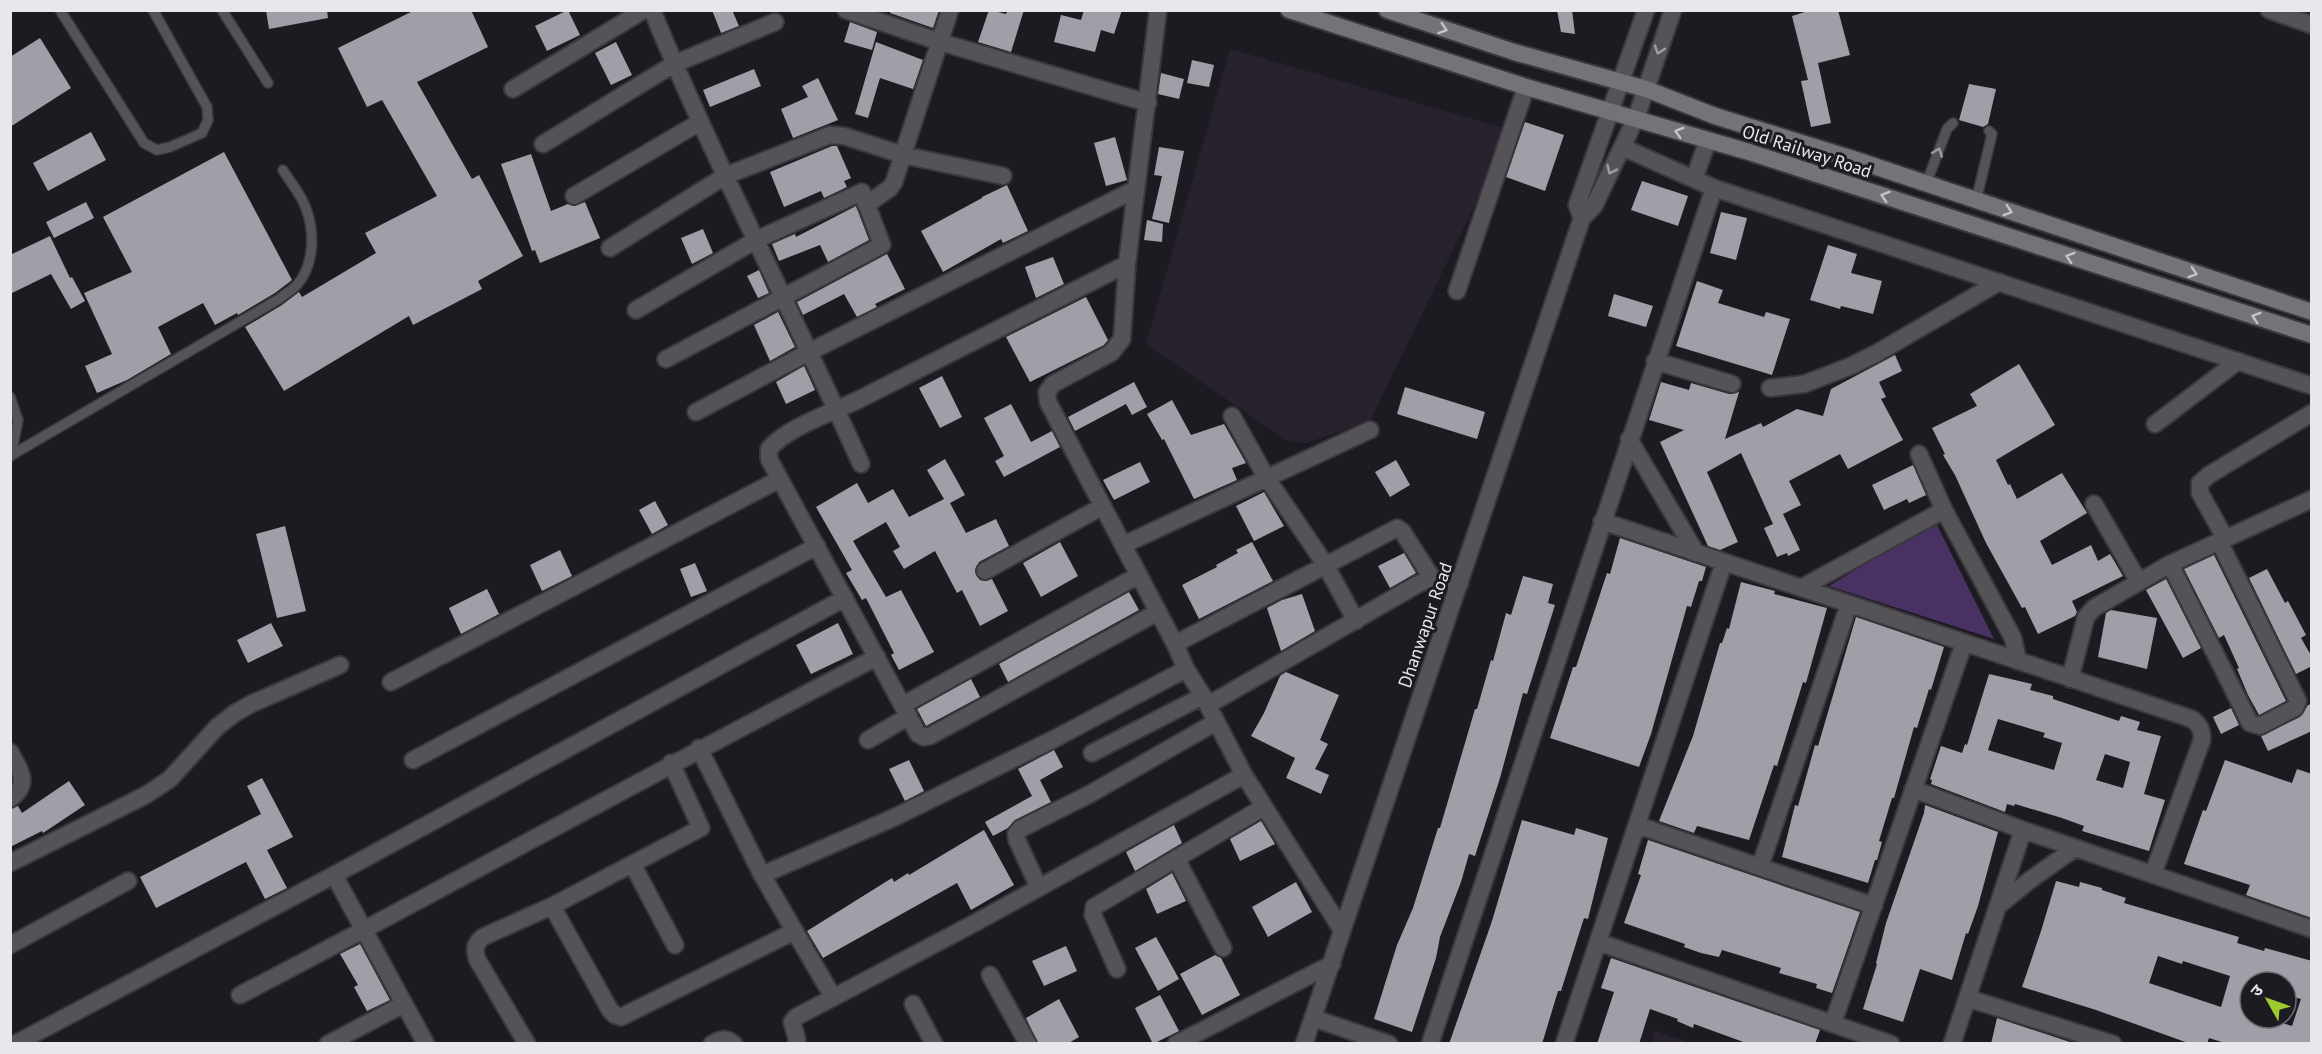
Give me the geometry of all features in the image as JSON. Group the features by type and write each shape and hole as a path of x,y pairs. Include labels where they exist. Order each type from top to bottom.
{"main road":[{"name":"Old Railway Road","path":"1289,10 1526,87 1708,140 2312,335"},
{"name":"Old Railway Road","path":"1387,10 1514,52 1646,89 1715,116 2312,312"}],"street":[{"path":"513,89 644,10"},
{"path":"652,10 725,177 811,351 861,464"},
{"path":"846,10 940,42 1148,103"},
{"path":"866,205 883,194 894,182 950,10"},
{"path":"1158,10 1127,264 1122,339 1111,353 1053,384 1047,392 1048,402 1186,669 1244,775 1342,930"},
{"name":"Dhanwapur Road","path":"1582,218 1577,205 1646,10"},
{"name":"Dhanwapur Road","path":"1304,1044 1582,218 1594,206 1636,118 1672,10"},
{"path":"2269,10 2312,25"},
{"path":"543,144 674,64 775,22"},
{"path":"1457,291 1526,87"},
{"path":"574,196 700,122"},
{"path":"610,248 725,177 830,135 844,136 903,156 1003,176"},
{"path":"1694,179 1708,140"},
{"path":"1622,147 1714,188 2312,387"},
{"path":"1430,1044 1714,188"},
{"path":"696,412 811,351 1136,189"},
{"path":"636,310 756,240 862,192 882,245 666,359"},
{"path":"1127,264 786,434 769,449 769,459 918,734 924,737 930,736 1158,612"},
{"path":"1770,388 1804,384 1851,366 1999,282"},
{"path":"1656,361 1732,384"},
{"path":"2155,424 2238,361"},
{"path":"2170,564 2250,723 2260,726 2295,708 2298,701 2200,493 2200,483 2209,475 2312,412"},
{"path":"1232,416 1266,477 1325,564 1356,621"},
{"path":"1123,545 1370,430"},
{"path":"1629,439 1696,553"},
{"path":"1919,454 1944,510 2013,638 2018,661"},
{"path":"391,682 780,479"},
{"path":"2070,679 2086,617 2106,599 2170,564 2312,499"},
{"path":"2094,504 2139,582"},
{"path":"985,571 1103,506"},
{"path":"1801,588 1944,510"},
{"path":"1602,521 2192,718 2199,724 2202,740 2153,874"},
{"path":"1175,644 1397,528 1402,531 1432,578"},
{"path":"413,760 817,546"},
{"path":"1564,1044 1724,562"},
{"path":"868,740 906,711 1138,575"},
{"path":"1092,753 1205,700 1356,621 1432,578 1460,583"},
{"path":"15,1044 334,875 845,598"},
{"path":"1760,867 1849,604"},
{"path":"1833,1023 1964,643"},
{"path":"240,995 363,931 699,748 877,657"},
{"path":"10,863 146,795 170,779 217,727 235,713 340,665"},
{"path":"762,875 893,818 1054,739 1186,669"},
{"path":"1039,888 1017,840 1020,829 1090,794 1216,722"},
{"path":"699,748 762,875 833,997"},
{"path":"10,752 22,775 23,784 19,792 10,799"},
{"path":"527,1044 477,958 476,944 483,937 552,906 701,828 671,763"},
{"path":"796,1044 797,1039 792,1022 796,1017 1039,888 1244,775"},
{"path":"1914,789 2023,831 2312,929"},
{"path":"1117,969 1093,915 1095,907 1264,807"},
{"path":"1637,825 1874,906"},
{"path":"1952,1044 2023,831"},
{"path":"1998,906 2075,848"},
{"path":"1176,858 1223,948"},
{"path":"633,865 675,945"},
{"path":"334,875 426,1044"},
{"path":"10,945 128,881"},
{"path":"552,906 610,1010 615,1016 621,1017 795,931"},
{"path":"1598,942 1891,1044"},
{"path":"1176,1044 1332,964"},
{"path":"990,975 1028,1044"},
{"path":"1967,998 2113,1044"},
{"path":"328,1044 404,1004"},
{"path":"913,1004 934,1044"},
{"path":"1313,1018 1389,1044"},
{"path":"712,1044 721,1039 728,1039 734,1044"}],"lane":[{"path":"60,10 144,143 157,150 202,133 208,120 207,107 153,10"},
{"path":"222,10 268,83"},
{"path":"1926,184 1947,129 1953,123"},
{"path":"1976,201 1992,134 1989,131"},
{"path":"11,456 296,286 306,272 311,254 311,223 304,204 283,170"},
{"path":"10,397 18,420 11,456"}],"shaded area":[{"path":"1230,49 1511,130 1370,421 1306,443 1286,440 1146,344"},
{"path":"1935,521 1994,639 1829,586"},
{"path":"1655,1031 1691,1043 1651,1043"}],"building":[{"path":"266,10 327,10 328,18 269,29"},
{"path":"415,10 471,10 488,47 417,82 472,179 479,175 523,256 478,281 482,289 413,325 409,316 284,391 245,327 299,292 302,297 376,253 365,233 437,196 382,100 367,107 338,48"},
{"path":"568,10 580,35 547,51 535,26"},
{"path":"712,10 732,10 739,26 721,33"},
{"path":"890,10 939,10 933,28 890,13"},
{"path":"989,10 1006,14 1008,10 1024,10 1011,52 978,42"},
{"path":"1084,10 1122,10 1114,34 1101,30 1095,52 1054,42 1061,15 1081,20"},
{"path":"1557,10 1572,10 1575,34 1561,32"},
{"path":"1811,10 1838,10 1850,55 1818,63 1831,123 1811,127 1801,81 1808,80 1792,16"},
{"path":"850,22 877,32 872,50 844,42"},
{"path":"40,38 71,88 10,127 10,57"},
{"path":"616,42 632,75 611,85 595,53"},
{"path":"876,42 923,60 913,89 880,78 868,118 855,114"},
{"path":"1192,60 1214,65 1209,87 1187,83"},
{"path":"754,69 761,86 710,107 703,90"},
{"path":"1161,73 1184,79 1179,99 1158,94"},
{"path":"818,78 838,120 793,138 781,109 808,97 802,86"},
{"path":"1969,84 1996,89 1988,124 1983,127 1959,120"},
{"path":"1525,122 1564,135 1545,191 1506,177"},
{"path":"91,132 106,160 48,191 33,163"},
{"path":"1115,137 1127,180 1106,186 1094,143"},
{"path":"832,146 837,146 851,178 844,181 847,187 824,198 821,191 784,207 770,172"},
{"path":"1159,147 1184,151 1169,223 1152,219 1162,176 1154,175"},
{"path":"224,152 292,280 238,315 237,313 215,325 203,303 158,327 171,354 127,380 97,393 85,366 112,354 84,293 132,272 103,217"},
{"path":"531,154 551,211 568,204 575,206 585,202 600,238 540,263 535,250 532,251 501,164"},
{"path":"1642,181 1688,196 1678,226 1631,210"},
{"path":"1007,185 1028,231 1003,243 1001,239 943,272 921,231"},
{"path":"86,202 94,218 54,238 46,222"},
{"path":"856,206 869,240 828,262 820,245 779,261 772,244 795,234 796,237"},
{"path":"1721,212 1747,218 1736,260 1710,253"},
{"path":"1147,220 1163,224 1162,242 1144,240"},
{"path":"703,229 713,253 692,264 681,238"},
{"path":"50,236 70,278 72,277 85,301 71,309 51,274 10,294 10,255"},
{"path":"1828,245 1857,254 1851,273 1882,281 1873,314 1841,306 1840,309 1810,300"},
{"path":"887,254 905,289 875,304 877,307 857,317 844,294 803,315 797,302"},
{"path":"1053,257 1064,284 1036,298 1025,267"},
{"path":"759,270 769,293 758,298 747,276"},
{"path":"1697,281 1723,290 1718,303 1764,317 1766,312 1790,319 1772,375 1676,346"},
{"path":"1614,294 1653,306 1646,327 1608,316"},
{"path":"1086,297 1108,340 1104,345 1030,382 1006,337"},
{"path":"778,312 795,347 770,361 754,325"},
{"path":"1895,355 1902,371 1879,382 1886,397 1881,399 1903,440 1848,469 1840,454 1789,481 1801,505 1783,514 1800,550 1788,556 1787,553 1777,557 1764,528 1773,524 1741,453 1707,472 1738,542 1720,550 1708,546 1660,442 1684,430 1649,420 1661,382 1689,390 1691,383 1729,394 1739,392 1725,439 1761,423 1763,427 1797,409 1823,416 1831,389"},
{"path":"2019,364 2055,425 1996,460 2008,485 2010,484 2017,499 2062,473 2087,513 2040,541 2052,565 2091,545 2098,561 2110,554 2123,576 2072,601 2077,612 2075,616 2038,634 2025,607 2022,608 1986,543 1932,428 1977,406 1970,394"},
{"path":"804,366 815,390 786,404 776,382"},
{"path":"942,376 962,417 940,428 919,388"},
{"path":"1134,382 1147,407 1132,415 1126,404 1075,431 1068,417"},
{"path":"1405,387 1485,412 1477,439 1397,414"},
{"path":"1172,400 1191,435 1224,424 1246,463 1232,468 1237,480 1194,499 1164,439 1162,440 1147,414"},
{"path":"1011,404 1031,442 1052,431 1060,447 1004,477 995,461 1004,456 984,418"},
{"path":"945,459 965,495 950,503 966,533 996,519 1009,546 979,562 975,571 980,580 992,579 1008,611 980,626 962,590 957,593 935,551 904,569 893,551 900,547 886,522 853,541 886,597 901,590 934,652 899,670 891,655 894,653 866,598 862,600 846,573 852,570 816,507 857,483 868,503 893,489 909,517 944,499 927,470"},
{"path":"1396,460 1410,485 1390,497 1375,472"},
{"path":"1140,462 1150,482 1114,500 1103,480"},
{"path":"1913,465 1926,495 1909,503 1907,499 1884,510 1872,485"},
{"path":"1264,492 1284,526 1254,541 1236,506"},
{"path":"655,501 668,525 652,534 639,510"},
{"path":"285,526 306,611 277,618 256,534"},
{"path":"1620,538 1706,567 1691,607 1687,606 1651,734 1639,767 1550,738 1607,573 1610,574"},
{"path":"1060,542 1078,576 1041,597 1023,563"},
{"path":"1252,542 1273,581 1199,619 1182,585 1217,567 1216,565 1238,553 1236,550"},
{"path":"560,550 572,576 542,591 530,565"},
{"path":"1404,553 1416,573 1390,588 1378,566"},
{"path":"2214,555 2286,701 2259,715 2248,695 2224,635 2219,638 2184,569"},
{"path":"695,563 707,591 691,597 680,569"},
{"path":"2267,569 2285,603 2288,601 2306,635 2301,638 2312,657 2312,666 2296,674 2249,578"},
{"path":"1523,576 1553,584 1548,603 1555,605 1527,694 1523,693 1500,778 1475,856 1469,854 1440,937 1436,958 1412,1032 1374,1019 1397,945 1413,908 1438,828 1440,828 1506,613 1511,615"},
{"path":"2166,579 2201,648 2183,658 2146,590"},
{"path":"1741,582 1775,591 1774,594 1827,608 1806,683 1803,682 1777,766 1774,765 1749,840 1697,826 1694,833 1659,821 1693,736 1720,643 1722,643 1727,628 1729,629"},
{"path":"487,589 499,614 461,634 449,608"},
{"path":"1129,592 1139,610 1008,682 999,664"},
{"path":"1302,594 1315,631 1281,651 1267,608 1282,600"},
{"path":"2111,610 2157,618 2147,669 2098,657 2106,613"},
{"path":"1856,617 1944,647 1917,728 1914,727 1879,841 1882,842 1877,860 1875,860 1868,883 1782,857 1795,805 1798,806 1815,745 1818,746"},
{"path":"271,623 283,646 248,663 237,640"},
{"path":"838,623 853,654 811,674 796,645"},
{"path":"1286,672 1339,695 1320,740 1328,744 1315,769 1329,775 1321,794 1286,778 1295,758 1251,736 1280,676"},
{"path":"1989,674 2032,684 2030,690 2053,696 2053,699 2119,721 2121,716 2140,722 2137,730 2161,736 2144,794 2165,800 2149,851 2082,831 2084,826 2062,818 2015,804 2014,806 2007,804 2005,812 1931,784 1930,779 1941,746 1962,753 1965,744 1967,745","holes":["1998,719 2045,733 2043,737 2062,743 2054,770 1988,750","2105,754 2130,762 2123,788 2096,780"]},
{"path":"971,679 980,697 926,726 917,709"},
{"path":"2312,704 2312,731 2268,751 2261,736 2300,717 2308,705"},
{"path":"2231,708 2239,725 2221,734 2213,717"},
{"path":"1054,750 1063,767 1040,780 1051,802 1015,820 1008,828 993,836 985,822 1032,796 1018,769"},
{"path":"909,760 924,791 905,801 889,769"},
{"path":"2225,760 2292,783 2297,769 2312,774 2312,918 2246,895 2250,885 2184,864 2203,810 2206,811"},
{"path":"262,778 293,837 267,850 287,888 265,899 246,862 156,908 140,877 261,814 247,786"},
{"path":"69,781 85,805 43,833 42,831 10,847 10,809 18,806 22,813"},
{"path":"1925,805 1998,832 1978,906 1968,934 1966,933 1952,980 1920,969 1903,1022 1863,1009 1877,964 1886,923"},
{"path":"1522,820 1574,835 1576,828 1608,838 1588,919 1584,918 1542,1044 1449,1044 1492,921"},
{"path":"1261,821 1275,844 1240,861 1230,839"},
{"path":"1174,825 1182,843 1135,871 1126,852"},
{"path":"984,830 1014,885 971,910 957,883 823,958 807,931 892,878 894,882 908,873 909,875"},
{"path":"1648,840 1860,912 1832,993 1816,988 1817,984 1779,973 1781,968 1722,950 1719,957 1701,953 1684,947 1685,944 1624,923 1641,875 1638,874"},
{"path":"1172,873 1186,901 1157,914 1146,889"},
{"path":"2056,881 2079,887 2080,882 2126,898 2124,903 2239,937 2237,943 2312,961 2312,1044 2228,1044 2209,1038 2207,1044 2191,1044 2096,1010 2022,987","holes":["2158,956 2182,964 2183,961 2230,976 2221,1007 2149,983"]},
{"path":"1296,882 1312,912 1268,937 1252,907"},
{"path":"1156,937 1179,979 1158,991 1135,948"},
{"path":"360,944 390,1000 367,1011 354,987 358,985 340,954"},
{"path":"1066,946 1077,971 1044,986 1032,961"},
{"path":"1215,955 1221,958 1240,995 1202,1015 1180,974"},
{"path":"1611,958 1820,1030 1815,1044 1749,1044 1694,1024 1693,1028 1677,1021 1678,1019 1650,1009 1639,1044 1597,1044 1614,992 1601,988"},
{"path":"1160,995 1179,1031 1153,1044 1135,1008"},
{"path":"1059,999 1079,1037 1067,1044 1038,1044 1026,1018"},
{"path":"1997,1018 2076,1044 1991,1044"}]}
